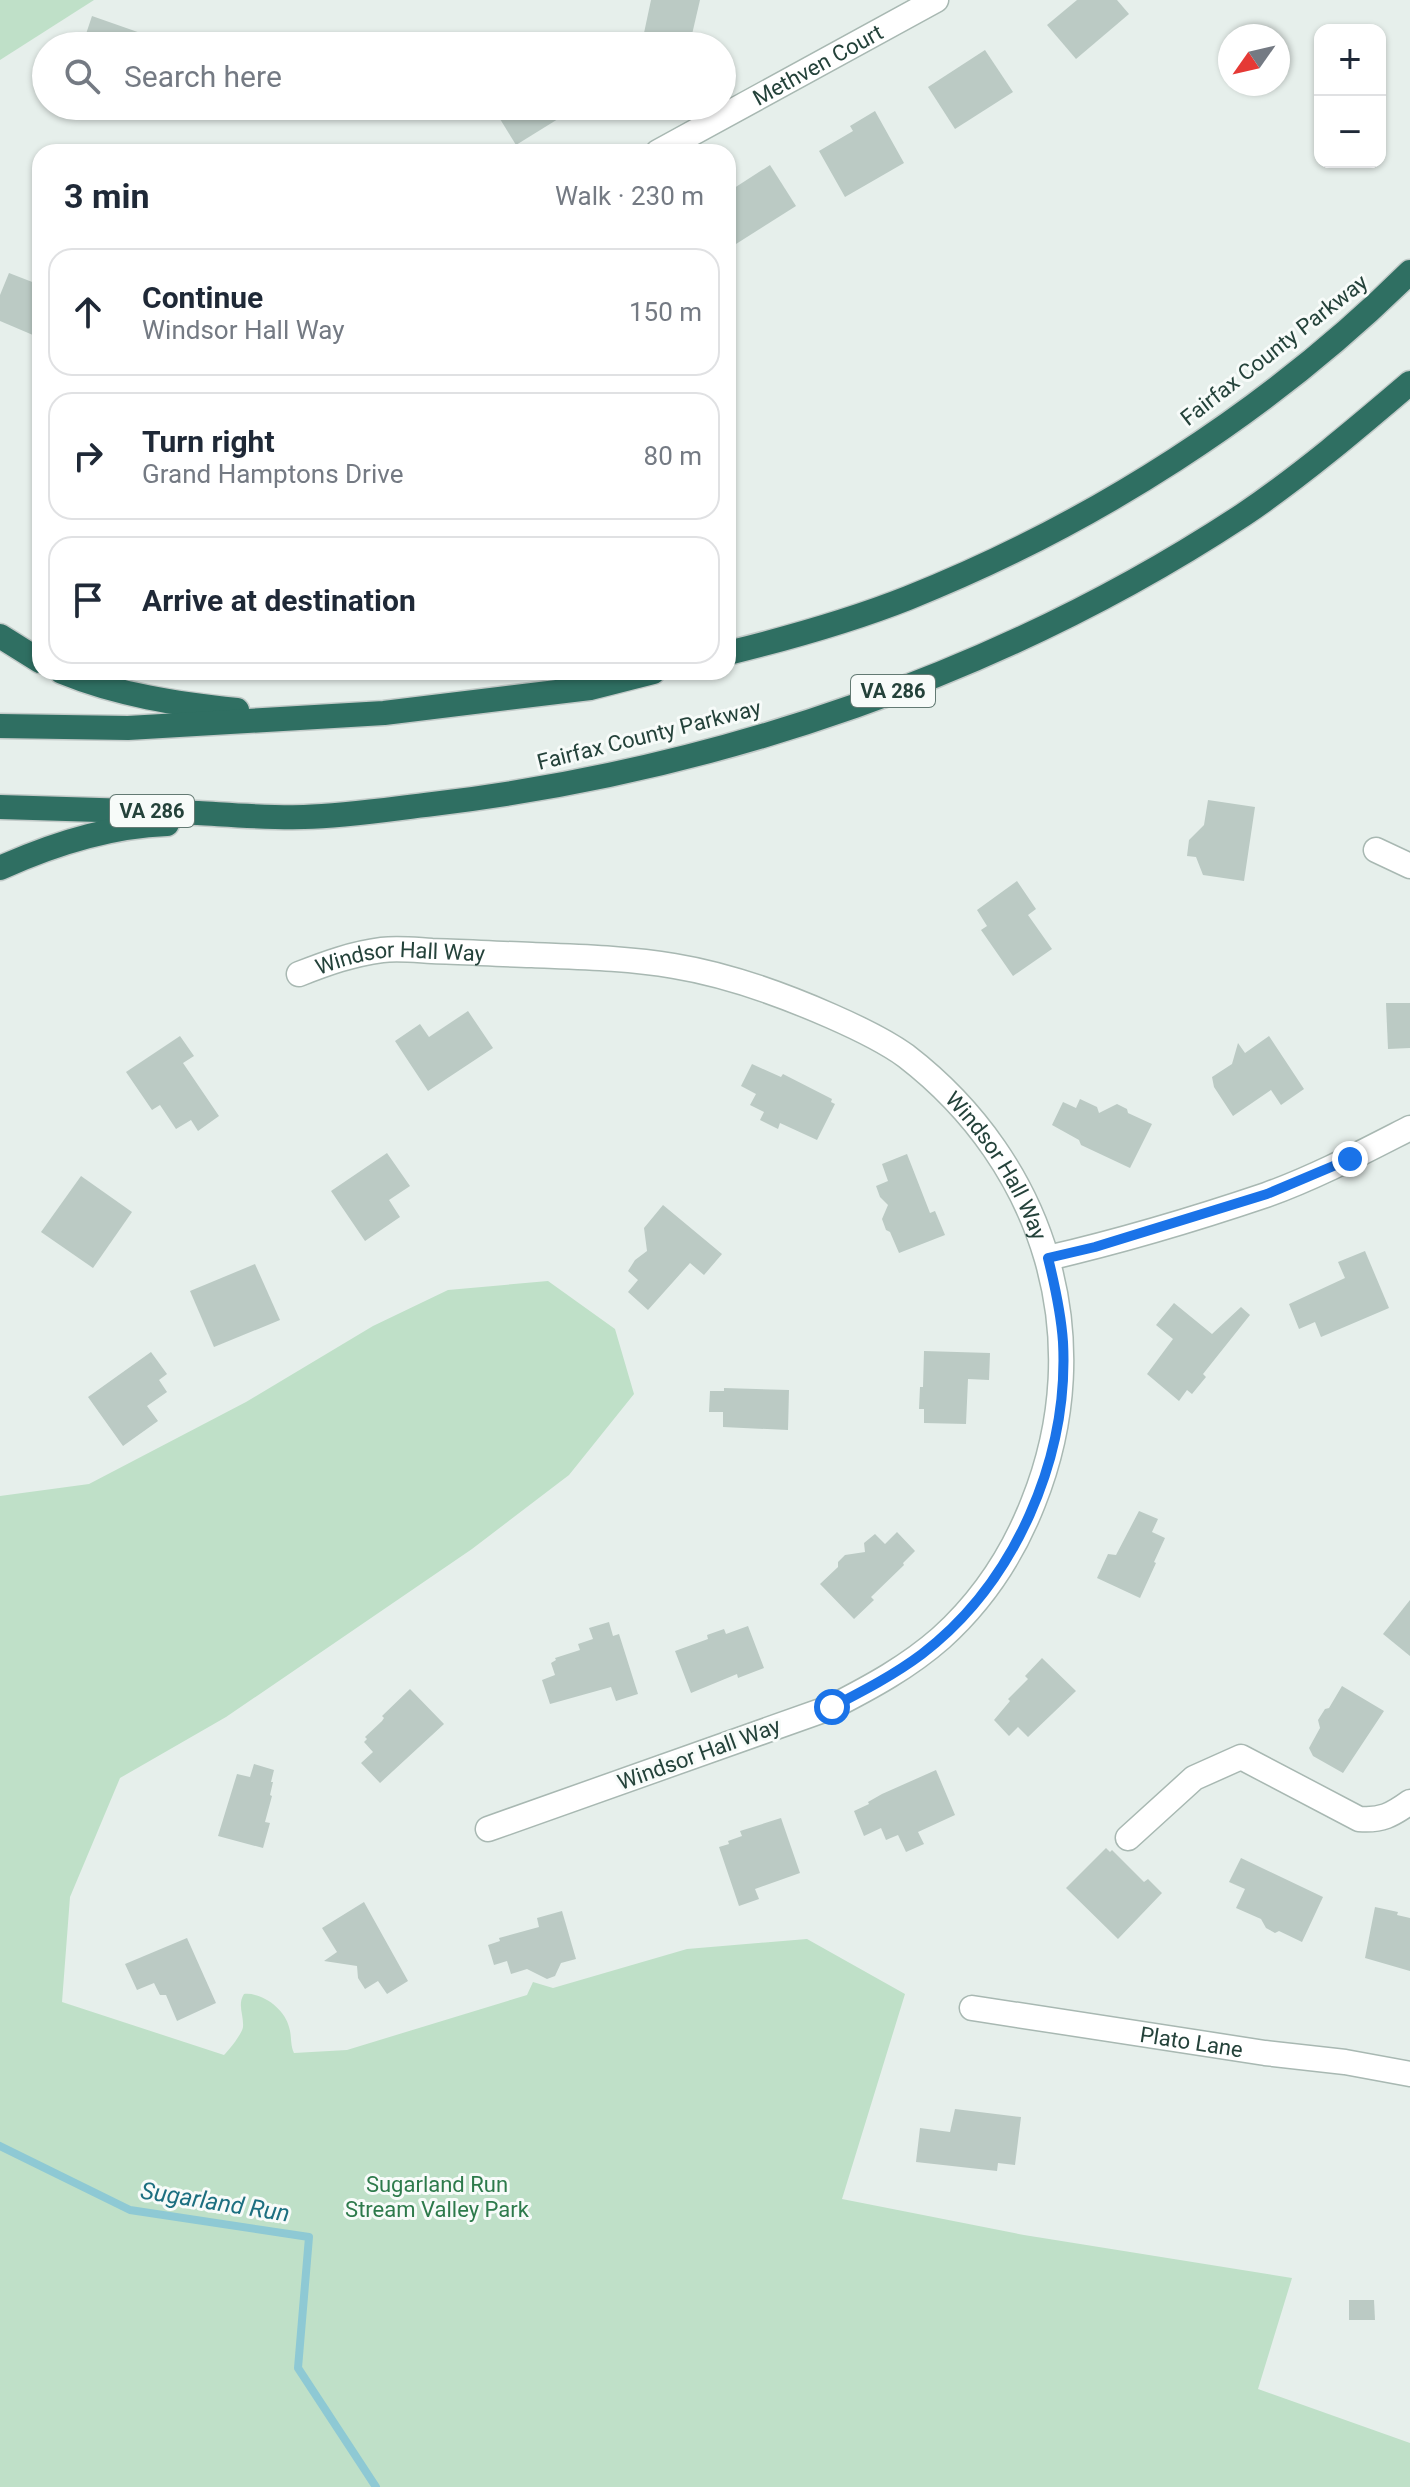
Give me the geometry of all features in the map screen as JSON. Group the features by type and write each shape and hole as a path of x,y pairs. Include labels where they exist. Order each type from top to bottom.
{"highway":[{"name":"Fairfax County Parkway","path":"736,651 906,599 976,570 1096,507 1183,454 1250,408 1364,315 1410,272"},
{"name":"Fairfax County Parkway","path":"0,807 304,817 512,794 620,773 737,744 946,672 1020,640 1102,597 1243,515 1307,469 1410,383"},
{"path":"0,636 32,656"},
{"path":"82,680 137,696 195,706 303,717"},
{"path":"0,726 128,728 384,713 590,688 622,680"},
{"path":"0,868 57,846 151,825 304,817"}],"street":[{"name":"Methven Court","path":"736,109 936,0"},
{"name":"Methven Court","path":"673,144 717,120"},
{"path":"1376,850 1410,866"},
{"name":"Windsor Hall Way","path":"299,974 339,958 386,949 602,958 676,966 733,979 795,1000 853,1026 903,1054 940,1085 975,1122 1005,1163 1030,1209 1048,1258 1059,1302 1062,1375 1055,1437 1042,1481 1025,1525 1003,1564 974,1604 943,1636 878,1683 832,1707 488,1829"},
{"path":"1048,1258 1095,1247 1267,1194 1350,1159 1410,1128"},
{"path":"1128,1838 1194,1778 1241,1757 1359,1819 1377,1820 1393,1815 1410,1802"},
{"name":"Plato Lane","path":"972,2008 1410,2074"}],"green space":[{"path":"0,0 94,0 44,32 32,32 32,40 0,60"},
{"name":"Sugarland Run Stream Valley Park","path":"548,1281 615,1329 634,1394 569,1475 472,1549 226,1717 120,1778 70,1897 62,2002 224,2055 242,2030 242,1998 244,1994 251,1994 265,1999 283,2014 294,2053 347,2050 527,1995 533,1982 553,1988 687,1949 807,1939 905,1994 842,2199 1024,2235 1292,2278 1258,2389 1410,2443 1410,2487 0,2487 0,1496 89,1484 246,1402 373,1326 448,1290"}],"building":[{"path":"651,0 700,0 693,32 644,32"},
{"path":"1077,0 1117,0 1129,14 1076,59 1047,25"},
{"path":"92,16 138,32 87,32"},
{"path":"985,50 1013,92 955,129 928,87"},
{"path":"875,111 904,163 845,197 819,151 853,131 850,126"},
{"path":"501,120 556,120 518,144"},
{"path":"770,165 796,206 736,244 736,187"},
{"path":"9,273 32,282 32,335 0,321 0,295"},
{"path":"1208,800 1255,807 1244,881 1203,875 1196,857 1187,856 1189,840 1204,825"},
{"path":"1017,881 1036,909 1028,915 1052,949 1013,976 981,930 987,926 977,910"},
{"path":"1386,1003 1410,1003 1410,1048 1388,1049"},
{"path":"468,1011 493,1048 428,1091 395,1041 420,1024 429,1037"},
{"path":"180,1036 194,1056 183,1063 219,1116 198,1131 191,1120 176,1129 160,1105 152,1110 126,1072"},
{"path":"1269,1036 1304,1089 1281,1105 1271,1090 1233,1116 1214,1087 1212,1077 1232,1064 1238,1043 1245,1053"},
{"path":"752,1064 781,1077 783,1074 832,1099 831,1102 835,1104 817,1140 780,1123 778,1129 760,1120 764,1112 750,1105 756,1094 741,1086"},
{"path":"1080,1099 1097,1107 1099,1113 1117,1104 1152,1124 1130,1168 1081,1145 1079,1140 1052,1125 1063,1102 1076,1108"},
{"path":"387,1153 410,1186 389,1200 400,1217 365,1241 331,1191"},
{"path":"907,1154 930,1213 935,1211 945,1235 899,1253 882,1219 888,1205 880,1197 876,1186 888,1181 882,1164"},
{"path":"81,1176 132,1212 93,1268 41,1232"},
{"path":"663,1205 722,1254 704,1275 690,1263 648,1310 628,1292 638,1280 628,1271 635,1260 647,1251 644,1228"},
{"path":"1365,1251 1389,1308 1321,1337 1315,1322 1299,1329 1289,1304 1345,1278 1338,1262"},
{"path":"255,1264 280,1320 214,1347 190,1291"},
{"path":"1174,1303 1212,1334 1241,1307 1250,1315 1203,1374 1206,1377 1192,1394 1187,1390 1179,1401 1147,1374 1173,1339 1156,1325"},
{"path":"924,1351 990,1353 989,1380 968,1379 966,1424 924,1423 924,1409 919,1409"},
{"path":"151,1352 167,1374 159,1380 167,1392 147,1406 158,1421 123,1446 88,1397"},
{"path":"724,1388 789,1390 788,1430 723,1427 723,1412 709,1412 710,1391 724,1391"},
{"path":"1139,1511 1158,1519 1152,1532 1165,1538 1140,1598 1097,1578 1108,1554 1116,1555"},
{"path":"897,1532 915,1551 854,1619 820,1584 838,1567 838,1562 845,1555 865,1552 864,1543 875,1534 885,1544"},
{"path":"1410,1600 1410,1656 1383,1634"},
{"path":"609,1622 613,1636 619,1634 638,1694 616,1701 611,1687 550,1704 542,1680 555,1675 551,1663 555,1658 580,1650 578,1644 593,1639 589,1628"},
{"path":"748,1626 764,1668 738,1678 737,1674 691,1693 675,1651 708,1639 707,1635 724,1629 726,1634"},
{"path":"1042,1658 1076,1691 1028,1737 1018,1727 1009,1736 994,1720 1010,1701 1008,1699 1028,1679 1025,1676"},
{"path":"1342,1686 1384,1711 1343,1773 1313,1756 1309,1748 1320,1728 1318,1720"},
{"path":"410,1689 444,1724 380,1783 361,1763 373,1752 364,1742 365,1737"},
{"path":"254,1764 274,1770 272,1796 265,1822 270,1823 263,1848 218,1836 237,1774 250,1777"},
{"path":"936,1770 955,1815 918,1832 924,1844 906,1852 898,1835 886,1840 881,1828 864,1836 854,1811 882,1794"},
{"path":"781,1818 800,1873 755,1889 759,1899 739,1906 719,1847 742,1836 740,1831"},
{"path":"1106,1848 1110,1852 1112,1850 1144,1882 1148,1879 1162,1893 1118,1939 1066,1888"},
{"path":"1241,1858 1323,1897 1302,1942 1279,1931 1275,1933 1266,1928 1261,1919 1236,1908 1245,1889 1229,1882"},
{"path":"364,1902 408,1981 387,1994 378,1981 365,1989 358,1978 357,1966 324,1961 337,1952 322,1928"},
{"path":"1375,1907 1410,1918 1410,1971 1365,1958"},
{"path":"562,1911 576,1959 561,1963 555,1976 547,1979 527,1969 511,1974 507,1961 494,1965 488,1945 500,1941 499,1938 539,1927 537,1918"},
{"path":"187,1938 216,2003 177,2021 166,1995 160,1995 154,1983 137,1990 125,1964"},
{"path":"955,2109 1021,2117 1015,2165 998,2163 997,2171 916,2162 920,2128 950,2132"},
{"path":"1349,2300 1374,2300 1375,2320 1349,2320"}],"waterway":[{"name":"Sugarland Run","path":"0,2146 130,2210 309,2237 298,2368 376,2487"}],"route":[{"path":"832,1707 878,1683 943,1636 974,1604 1003,1564 1025,1525 1055,1437 1061,1391 1063,1345 1059,1302 1048,1258 1095,1247 1267,1194 1350,1159"}]}
